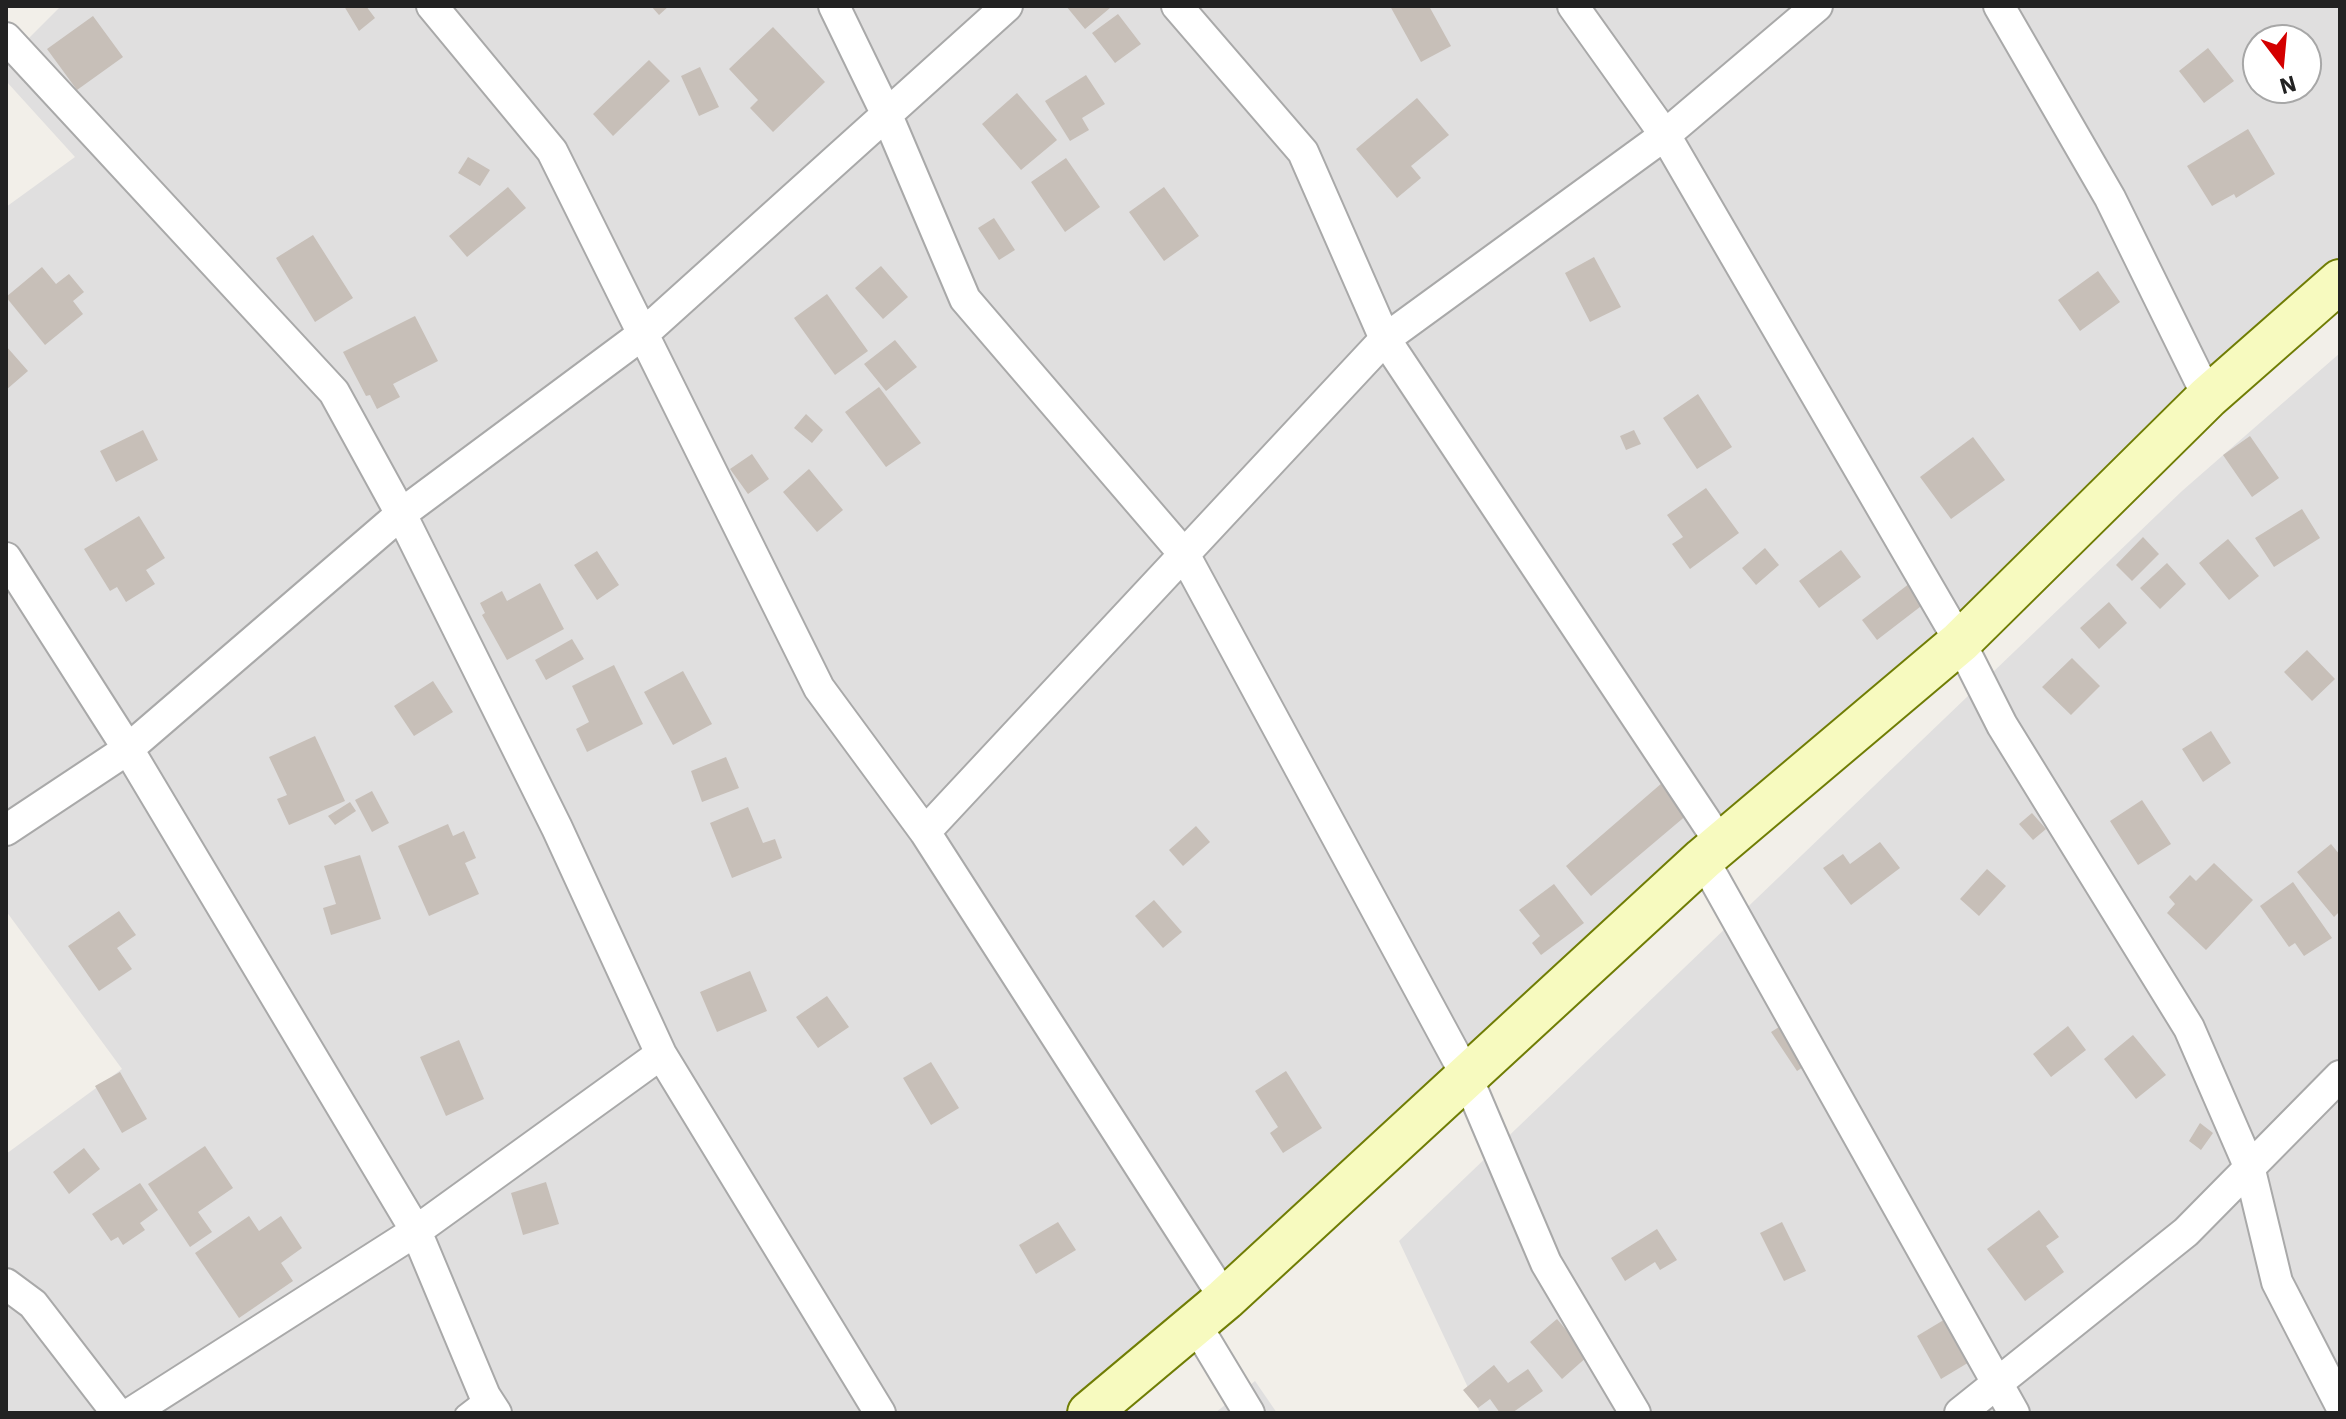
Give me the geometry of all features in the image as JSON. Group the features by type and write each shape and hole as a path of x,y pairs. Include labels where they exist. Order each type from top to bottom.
{"street":[{"path":"432,6 552,151 819,688 925,832 1210,1312 1249,1413"},
{"path":"834,6 886,113 965,299 1184,554 1466,1075 1546,1263 1635,1413"},
{"path":"6,830 128,749 401,514 643,334 1007,6"},
{"path":"1177,6 1303,152 1385,339 1712,851 1995,1384 2014,1413"},
{"path":"1573,6 1665,135 1960,642 2002,725 2189,1028 2249,1166 2277,1282 2340,1404"},
{"path":"925,832 1385,339 1665,135 1817,6"},
{"path":"1999,6 2110,198 2208,397"},
{"path":"6,38 334,392 401,514 557,828 661,1054 880,1413"},
{"path":"1089,1413 1210,1312 1712,851 1960,642 2208,397 2340,281"},
{"path":"6,558 128,749 416,1231 481,1407"},
{"path":"131,1413 416,1231 661,1054"},
{"path":"1960,1413 2186,1232 2340,1076"},
{"path":"6,1284 33,1304 117,1413"}],"shaded area":[{"path":"61,6 2340,6 2340,304 1087,1413 6,1413 6,1154 122,1069 6,911 6,207 75,157 6,81 6,61"},
{"path":"2340,353 2340,1413 1480,1413 1399,1241 2182,491"},
{"path":"1255,1381 1277,1413 1215,1413"}],"building":[{"path":"344,6 366,6 375,18 359,31"},
{"path":"651,6 669,6 659,15"},
{"path":"1066,6 1108,6 1110,8 1085,29"},
{"path":"1390,6 1429,6 1451,46 1421,62"},
{"path":"1118,14 1141,44 1115,63 1092,33"},
{"path":"93,16 123,57 77,90 47,49"},
{"path":"773,27 825,82 773,132 750,108 758,100 729,69"},
{"path":"2208,48 2234,81 2204,103 2179,71"},
{"path":"649,60 670,81 613,136 593,114"},
{"path":"700,67 719,107 699,116 681,76"},
{"path":"1086,75 1105,104 1082,118 1089,130 1070,141 1045,101"},
{"path":"1017,93 1057,140 1021,170 982,124"},
{"path":"1417,98 1449,135 1411,166 1421,178 1397,198 1356,149"},
{"path":"2248,129 2275,174 2236,198 2234,194 2212,206 2187,166"},
{"path":"468,157 490,170 480,186 458,173"},
{"path":"1066,158 1100,207 1065,232 1031,182"},
{"path":"508,187 526,208 467,257 449,236"},
{"path":"1164,187 1199,236 1164,261 1129,212"},
{"path":"994,218 1015,250 999,260 978,228"},
{"path":"313,235 353,298 315,322 276,258"},
{"path":"1594,257 1621,307 1590,322 1565,273"},
{"path":"881,266 908,297 883,319 855,288"},
{"path":"42,267 56,284 69,274 84,292 73,301 83,314 45,345 6,297"},
{"path":"2098,271 2120,302 2080,331 2058,300"},
{"path":"827,294 868,351 835,375 794,318"},
{"path":"415,316 438,361 393,384 400,397 377,409 370,395 366,396 343,352"},
{"path":"895,340 917,367 886,391 864,364"},
{"path":"6,346 28,371 6,390"},
{"path":"879,387 921,443 886,467 845,412"},
{"path":"1698,394 1732,447 1697,469 1663,418"},
{"path":"806,414 823,430 812,443 794,428"},
{"path":"143,430 158,460 116,482 100,451"},
{"path":"1634,430 1641,444 1626,450 1620,436"},
{"path":"2250,436 2279,478 2252,497 2223,455"},
{"path":"1973,437 2005,480 1951,519 1920,477"},
{"path":"752,454 769,479 748,494 730,469"},
{"path":"809,469 843,510 817,532 783,492"},
{"path":"1706,488 1739,533 1690,569 1672,544 1683,537 1667,515"},
{"path":"2302,509 2320,538 2274,567 2255,538"},
{"path":"139,516 165,558 146,570 155,584 126,602 117,587 110,591 84,549"},
{"path":"2143,537 2159,554 2132,581 2116,565"},
{"path":"2228,539 2259,576 2229,600 2199,563"},
{"path":"1765,548 1779,565 1756,585 1742,568"},
{"path":"1841,550 1861,577 1819,608 1799,581"},
{"path":"597,551 619,585 597,600 574,565"},
{"path":"2167,563 2186,584 2160,609 2140,588"},
{"path":"1914,580 1929,600 1877,640 1862,620"},
{"path":"540,583 564,629 507,660 482,615 485,613 480,603 502,591 507,601"},
{"path":"2109,602 2127,623 2099,649 2080,628"},
{"path":"572,639 584,659 546,680 535,660"},
{"path":"2307,650 2335,679 2312,701 2284,672"},
{"path":"2072,658 2100,686 2071,715 2042,687"},
{"path":"614,665 643,724 587,752 576,729 589,722 572,686"},
{"path":"683,671 712,724 673,745 644,692"},
{"path":"433,681 453,712 414,736 394,706"},
{"path":"2211,731 2231,763 2203,782 2182,749"},
{"path":"315,736 345,801 289,825 277,799 287,795 269,757"},
{"path":"726,757 739,788 702,802 691,771"},
{"path":"1662,783 1688,814 1591,896 1566,866"},
{"path":"372,791 389,823 372,832 355,800"},
{"path":"2142,800 2171,844 2138,865 2110,821"},
{"path":"350,802 356,811 335,825 328,816"},
{"path":"748,807 763,843 775,839 782,858 732,878 710,823"},
{"path":"2032,813 2046,829 2033,840 2019,824"},
{"path":"448,824 453,836 464,831 476,858 465,863 479,894 429,916 398,846"},
{"path":"1196,826 1210,842 1183,866 1169,850"},
{"path":"1880,842 1900,868 1851,905 1823,868 1843,854 1850,864"},
{"path":"2331,844 2340,855 2340,911 2334,917 2297,872"},
{"path":"360,855 381,919 331,935 323,908 336,904 324,866"},
{"path":"2214,863 2253,900 2206,950 2167,913 2175,904 2169,897 2190,875 2196,881"},
{"path":"1987,869 2006,886 1979,916 1960,899"},
{"path":"2293,882 2332,938 2304,956 2295,943 2289,947 2260,906"},
{"path":"1554,884 1584,923 1541,955 1532,943 1540,936 1519,910"},
{"path":"1154,900 1182,932 1163,948 1135,916"},
{"path":"119,911 136,935 117,948 132,969 99,991 68,946"},
{"path":"750,971 767,1011 717,1032 700,992"},
{"path":"827,996 849,1027 818,1048 796,1017"},
{"path":"1792,1019 1817,1058 1797,1071 1771,1032"},
{"path":"2068,1026 2086,1050 2051,1077 2033,1054"},
{"path":"2133,1035 2166,1075 2136,1099 2104,1059"},
{"path":"459,1040 484,1099 446,1116 420,1057"},
{"path":"931,1062 959,1108 931,1125 903,1078"},
{"path":"1286,1071 1322,1128 1283,1153 1270,1133 1278,1127 1255,1091"},
{"path":"120,1072 147,1119 122,1133 95,1086"},
{"path":"2200,1123 2213,1133 2201,1150 2189,1141"},
{"path":"205,1146 233,1188 198,1212 212,1232 190,1247 148,1184"},
{"path":"84,1148 100,1169 69,1194 53,1172"},
{"path":"546,1182 559,1224 523,1235 511,1193"},
{"path":"140,1183 158,1210 140,1223 145,1230 123,1245 118,1237 111,1241 92,1214"},
{"path":"2039,1210 2059,1237 2046,1246 2064,1272 2025,1301 1987,1249"},
{"path":"249,1216 259,1231 281,1216 302,1248 281,1263 293,1281 239,1318 195,1253"},
{"path":"1058,1222 1076,1250 1036,1274 1019,1245"},
{"path":"1782,1222 1806,1271 1784,1281 1760,1233"},
{"path":"1657,1229 1677,1260 1660,1270 1655,1262 1625,1281 1611,1258"},
{"path":"1947,1318 1971,1361 1941,1379 1917,1336"},
{"path":"1557,1319 1588,1356 1562,1379 1530,1342"},
{"path":"1494,1365 1508,1383 1528,1369 1543,1391 1512,1413 1500,1413 1490,1399 1478,1408 1463,1390"}]}
